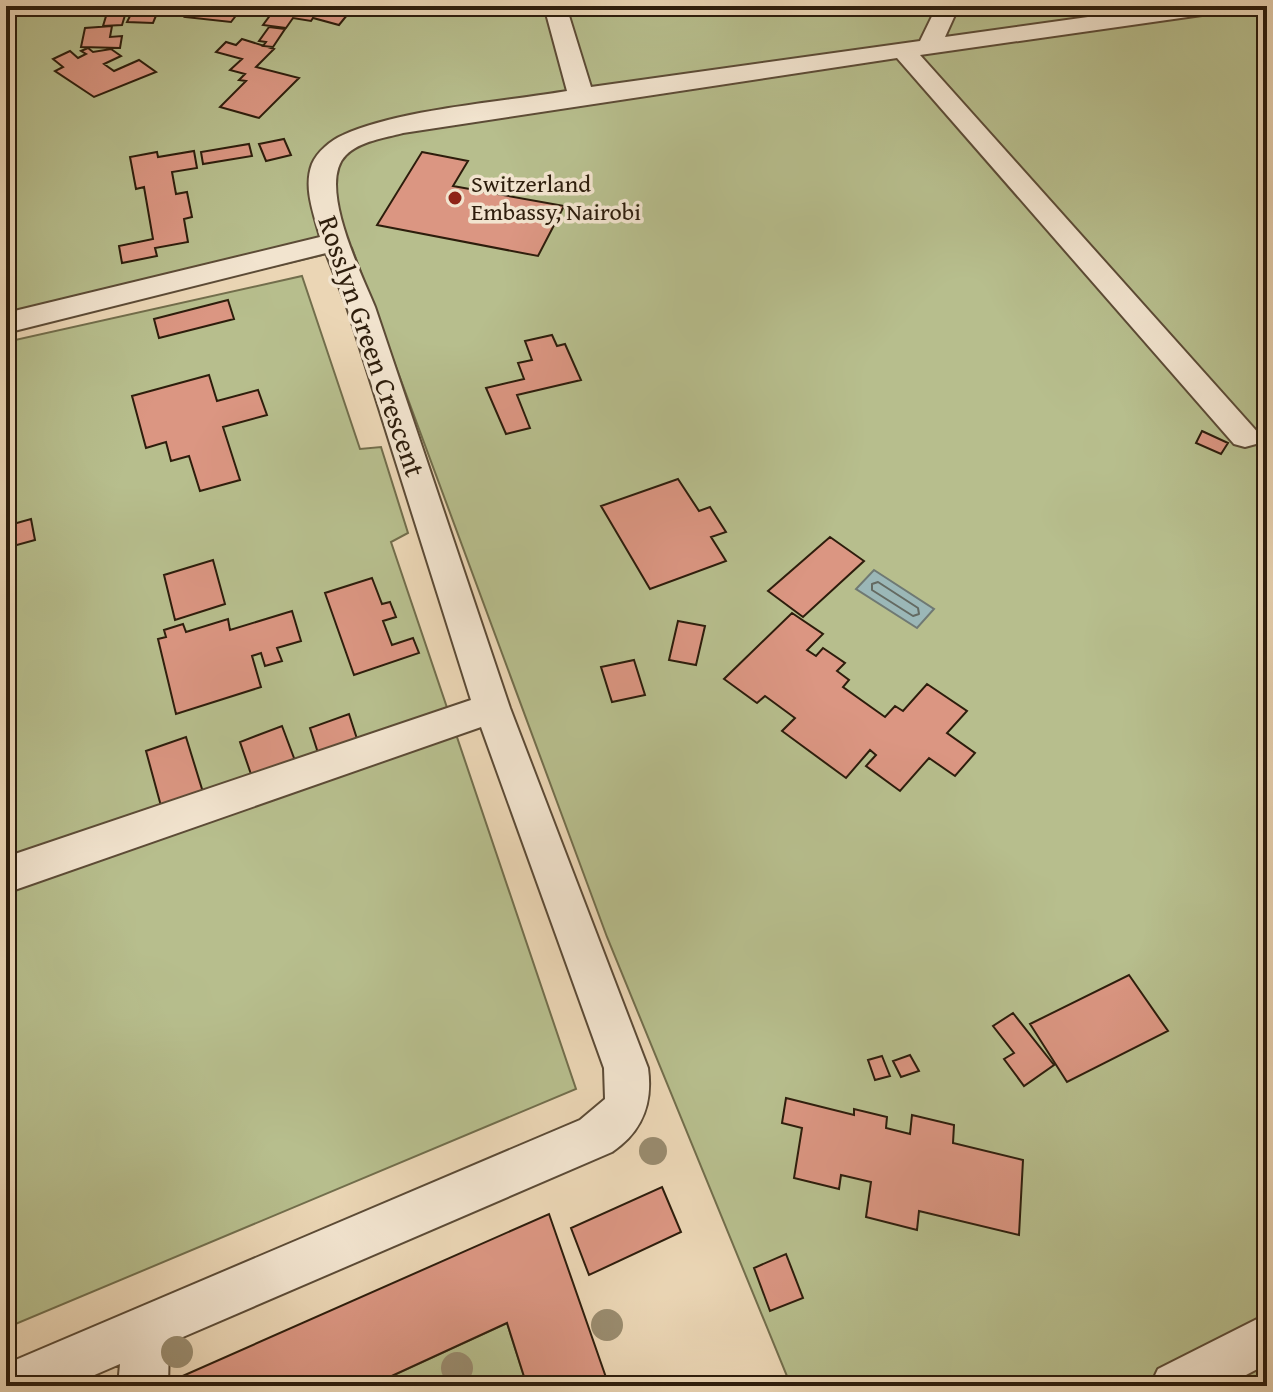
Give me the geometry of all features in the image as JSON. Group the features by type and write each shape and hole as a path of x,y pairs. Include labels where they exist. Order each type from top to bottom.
{"street":[{"path":"555,6 581,96"},
{"path":"948,6 916,48 1245,436"},
{"name":"Rosslyn Green Crescent","path":"146,1328 596,1136 614,1126 626,1111 630,1089 626,1068 492,708 361,307 335,242 322,195 325,165 345,144 400,126 581,96 1216,6"},
{"path":"6,323 335,242"},
{"path":"6,875 174,820 492,708"},
{"path":"12,1386 146,1328 143,1386"},
{"path":"1175,1386 1267,1338"}],"green space":[{"path":"6,6 1267,6 1267,1386 791,1386 607,937 352,248 6,330"},
{"path":"302,276 360,449 381,447 408,533 391,542 576,1089 6,1328 6,342"},
{"path":"507,1323 527,1386 370,1386"}],"water":[{"path":"874,570 934,609 917,628 856,589"}],"building":[{"path":"57,6 110,6 105,14 53,11"},
{"path":"135,6 160,6 153,23 127,22"},
{"path":"194,6 274,6 259,16 238,13 231,22 185,17"},
{"path":"277,6 342,6 352,9 339,25 313,18 311,21 293,18 286,28 263,25"},
{"path":"126,12 122,25 103,26 107,13"},
{"path":"112,26 110,37 122,36 120,48 81,47 85,28"},
{"path":"269,27 285,29 273,47 263,46 266,42 259,41"},
{"path":"242,39 274,49 256,67 299,78 259,118 220,107 246,81 239,80 245,74 230,70 242,59 216,52 226,42 236,45"},
{"path":"88,48 93,52 111,49 121,56 104,64 114,71 139,60 156,72 94,97 55,71 63,67 53,59 70,51 78,58 86,54 81,51"},
{"path":"284,139 291,155 266,161 259,144"},
{"path":"249,144 252,156 203,164 201,152"},
{"path":"194,151 197,168 172,172 176,194 187,192 192,217 184,219 188,242 155,248 157,256 122,263 119,246 153,239 144,187 136,189 130,157 157,152 158,157"},
{"name":"Switzerland Embassy, Nairobi","path":"422,152 468,161 453,186 564,206 538,256 377,225"},
{"path":"228,300 234,319 159,338 154,319"},
{"path":"552,335 557,346 565,344 581,380 517,395 530,428 506,434 486,388 524,379 518,363 532,360 525,341"},
{"path":"209,375 217,401 258,390 267,415 223,427 240,480 200,491 189,456 171,461 166,442 146,448 132,396"},
{"path":"1202,431 1228,443 1221,454 1196,443"},
{"path":"678,479 699,511 710,507 726,532 711,537 726,561 650,589 601,506"},
{"path":"31,519 35,540 6,548 6,526"},
{"path":"830,537 864,561 803,617 768,591"},
{"path":"213,560 225,604 175,620 164,575"},
{"path":"372,578 382,604 390,602 396,617 383,621 392,645 413,638 419,653 354,675 325,593"},
{"path":"292,611 301,641 277,648 282,661 265,666 261,653 252,656 261,687 176,714 158,639 166,637 164,630 183,624 186,632 228,619 230,630"},
{"path":"792,613 823,634 807,650 816,656 823,648 845,663 837,671 849,680 843,687 885,717 895,706 903,711 927,684 967,711 947,733 975,753 955,776 929,758 900,791 866,766 876,755 870,750 846,778 782,731 795,718 765,696 757,703 724,679"},
{"path":"678,621 705,626 696,665 669,660"},
{"path":"634,660 645,695 612,702 601,667"},
{"path":"349,714 358,742 319,756 310,728"},
{"path":"282,726 297,766 254,783 240,742"},
{"path":"186,737 206,802 164,817 146,751"},
{"path":"1129,975 1168,1031 1067,1082 1030,1024"},
{"path":"1013,1013 1054,1065 1024,1086 1004,1059 1014,1053 993,1026"},
{"path":"910,1055 919,1071 901,1077 893,1061"},
{"path":"882,1056 890,1076 875,1080 868,1060"},
{"path":"786,1098 854,1115 854,1109 887,1117 886,1128 910,1134 912,1115 954,1125 953,1143 1023,1160 1019,1235 919,1211 917,1230 866,1217 871,1182 841,1175 839,1189 794,1178 802,1128 782,1123"},
{"path":"662,1187 681,1232 589,1275 571,1228"},
{"path":"549,1214 609,1386 527,1386 507,1323 370,1386 160,1386"},
{"path":"786,1254 803,1298 770,1311 754,1268"}],"place":[{"name":"Switzerland Embassy, Nairobi","path":"455,198"}]}
